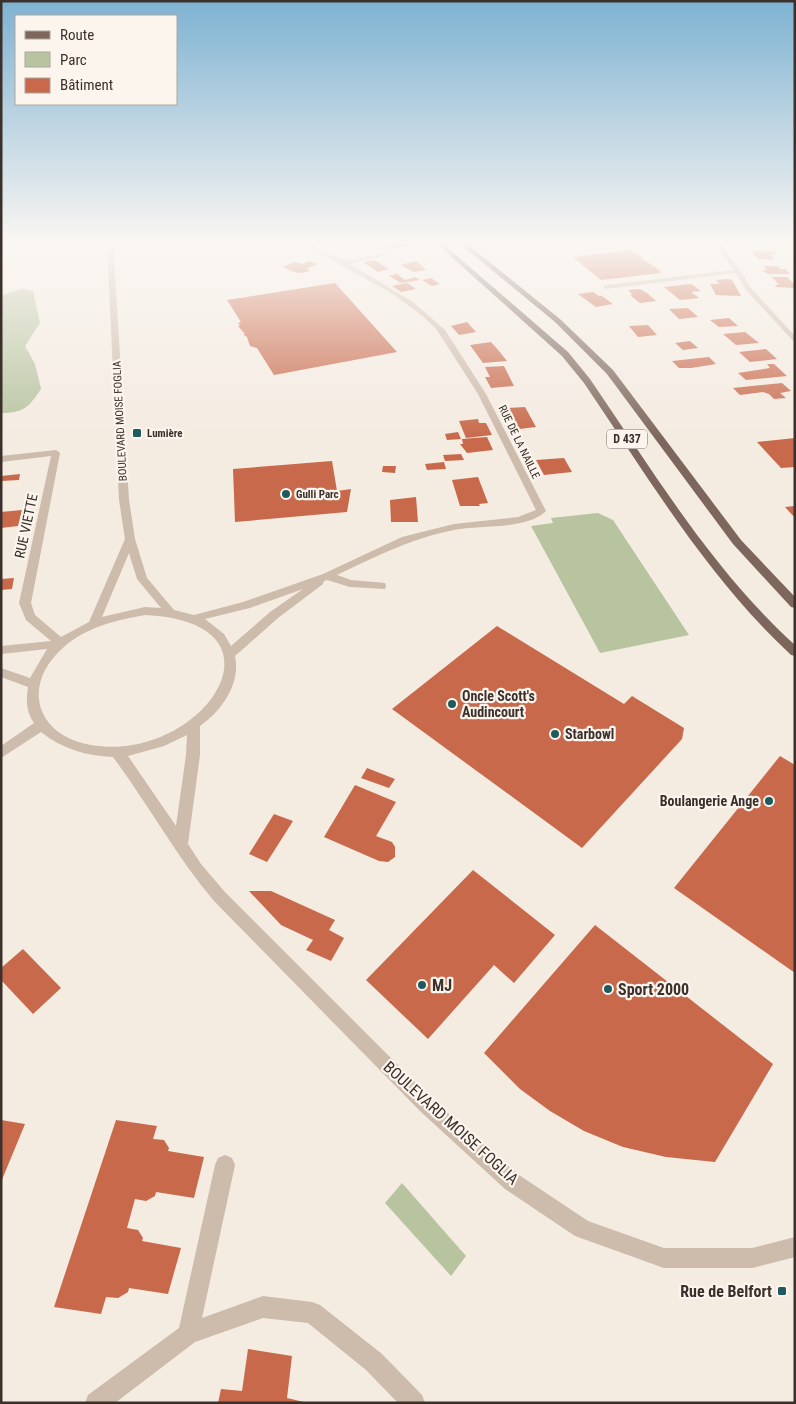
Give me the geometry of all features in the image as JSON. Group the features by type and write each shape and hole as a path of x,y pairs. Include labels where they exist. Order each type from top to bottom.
{"main road":[{"name":"D 437","path":"513,309 565,354 587,381 712,563 771,630 795,652"},
{"name":"D 437","path":"543,309 593,352 737,542 795,604"}],"street":[{"name":"BOULEVARD MOISE FOGLIA","path":"114,309 124,500 130,539 142,579 170,612"},
{"name":"RUE DE LA NAILLE","path":"416,309 440,328 478,384 541,511 534,515"},
{"path":"766,309 795,341"},
{"name":"RUE VIETTE","path":"1,459 56,453 25,603 30,617 61,644"},
{"path":"195,618 246,605 327,576 406,539 454,527 520,520 534,515 544,524"},
{"path":"94,623 130,539"},
{"path":"327,576 350,583 380,586"},
{"path":"229,654 274,615 327,576"},
{"path":"145,611 170,612 195,618 211,627 223,639 229,654 230,672 225,690 212,709 194,726 162,742 116,752 91,752 62,742 41,725 32,706 33,684 43,663 61,644 94,623 119,615 145,611"},
{"path":"1,650 61,644"},
{"path":"1,672 33,684"},
{"path":"1,753 41,725"},
{"path":"181,846 193,755 194,726"},
{"name":"BOULEVARD MOISE FOGLIA","path":"116,752 146,791 196,869 219,896 427,1106 512,1182 582,1229 664,1258 752,1258 795,1247"},
{"path":"188,1334 224,1165"},
{"path":"96,1403 188,1334 263,1307 312,1313 374,1362 414,1403"}],"green space":[{"path":"1,309 37,309 40,323 25,346 35,364 41,389 25,408 15,412 1,413"},
{"path":"598,513 613,520 689,635 600,653 531,526 553,523 551,518"},
{"path":"402,1183 466,1256 451,1276 385,1203"}],"building":[{"path":"232,309 358,309 397,352 274,375 257,348 250,346 247,337 238,326 240,326 238,323 241,322"},
{"path":"669,309 689,309 698,317 679,319"},
{"path":"729,318 738,326 719,327 710,320"},
{"path":"467,322 476,332 459,335 451,326"},
{"path":"648,325 657,335 638,337 629,326"},
{"path":"745,332 759,343 736,345 723,334"},
{"path":"690,341 698,348 683,350 675,343"},
{"path":"491,342 507,361 483,363 470,345"},
{"path":"766,349 777,359 750,362 739,352"},
{"path":"709,357 716,364 679,368 672,361"},
{"path":"767,364 774,364 787,376 746,380 738,373 770,368"},
{"path":"504,366 514,386 491,388 485,377 490,377 485,367"},
{"path":"782,383 791,391 780,393 786,398 774,399 769,394 763,392 740,395 733,388"},
{"path":"525,407 536,427 519,429 508,408"},
{"path":"478,419 479,423 486,423 492,435 466,438 459,421"},
{"path":"458,432 461,439 447,440 445,434"},
{"path":"487,437 493,450 467,453 460,444 463,444 462,439"},
{"path":"795,438 795,467 781,468 757,442"},
{"path":"461,454 464,460 445,461 443,455"},
{"path":"564,458 572,472 544,475 536,460"},
{"name":"Gulli Parc","path":"332,461 337,491 351,489 347,512 235,522 233,469"},
{"path":"444,462 446,469 427,470 425,464"},
{"path":"383,466 396,466 395,473 382,472"},
{"path":"20,474 19,480 1,481 1,476"},
{"path":"478,477 488,503 479,504 480,506 460,506 452,480"},
{"path":"416,497 418,522 391,522 390,500"},
{"path":"795,506 795,518 785,507"},
{"path":"22,510 18,526 1,528 1,512"},
{"path":"14,578 12,589 1,590 1,579"},
{"name":"Starbowl","path":"497,626 624,704 632,696 684,728 682,739 582,848 392,709"},
{"path":"780,756 795,765 795,973 674,888"},
{"path":"367,768 395,779 389,788 361,778"},
{"path":"355,785 396,802 376,836 392,842 395,847 395,857 388,862 379,861 324,837"},
{"path":"274,814 293,821 267,862 249,854"},
{"path":"473,870 555,935 514,983 494,965 428,1039 366,980"},
{"path":"249,891 271,891 335,920 329,930 344,938 331,961 306,950 313,940 281,925"},
{"name":"Sport 2000","path":"595,925 773,1064 715,1162 666,1157 623,1147 584,1131 550,1111 520,1089 484,1053"},
{"path":"23,949 61,988 33,1014 1,980 1,968"},
{"path":"1,1120 25,1124 1,1182"},
{"path":"116,1120 157,1126 153,1139 164,1140 169,1148 168,1151 204,1157 194,1198 156,1192 155,1196 146,1201 135,1199 127,1228 138,1230 143,1238 142,1241 181,1248 168,1294 129,1288 128,1292 118,1298 106,1297 101,1314 54,1307"},
{"path":"248,1349 292,1356 287,1398 308,1403 218,1403 221,1389 242,1391"}],"place":[{"name":"Lumière","path":"137,433"},
{"name":"Gulli Parc","path":"286,494"},
{"name":"Oncle Scott's Audincourt","path":"452,704"},
{"name":"Starbowl","path":"555,734"},
{"name":"Boulangerie Ange","path":"769,801"},
{"name":"MJ","path":"422,985"},
{"name":"Sport 2000","path":"608,989"},
{"name":"Rue de Belfort","path":"782,1291"}]}
